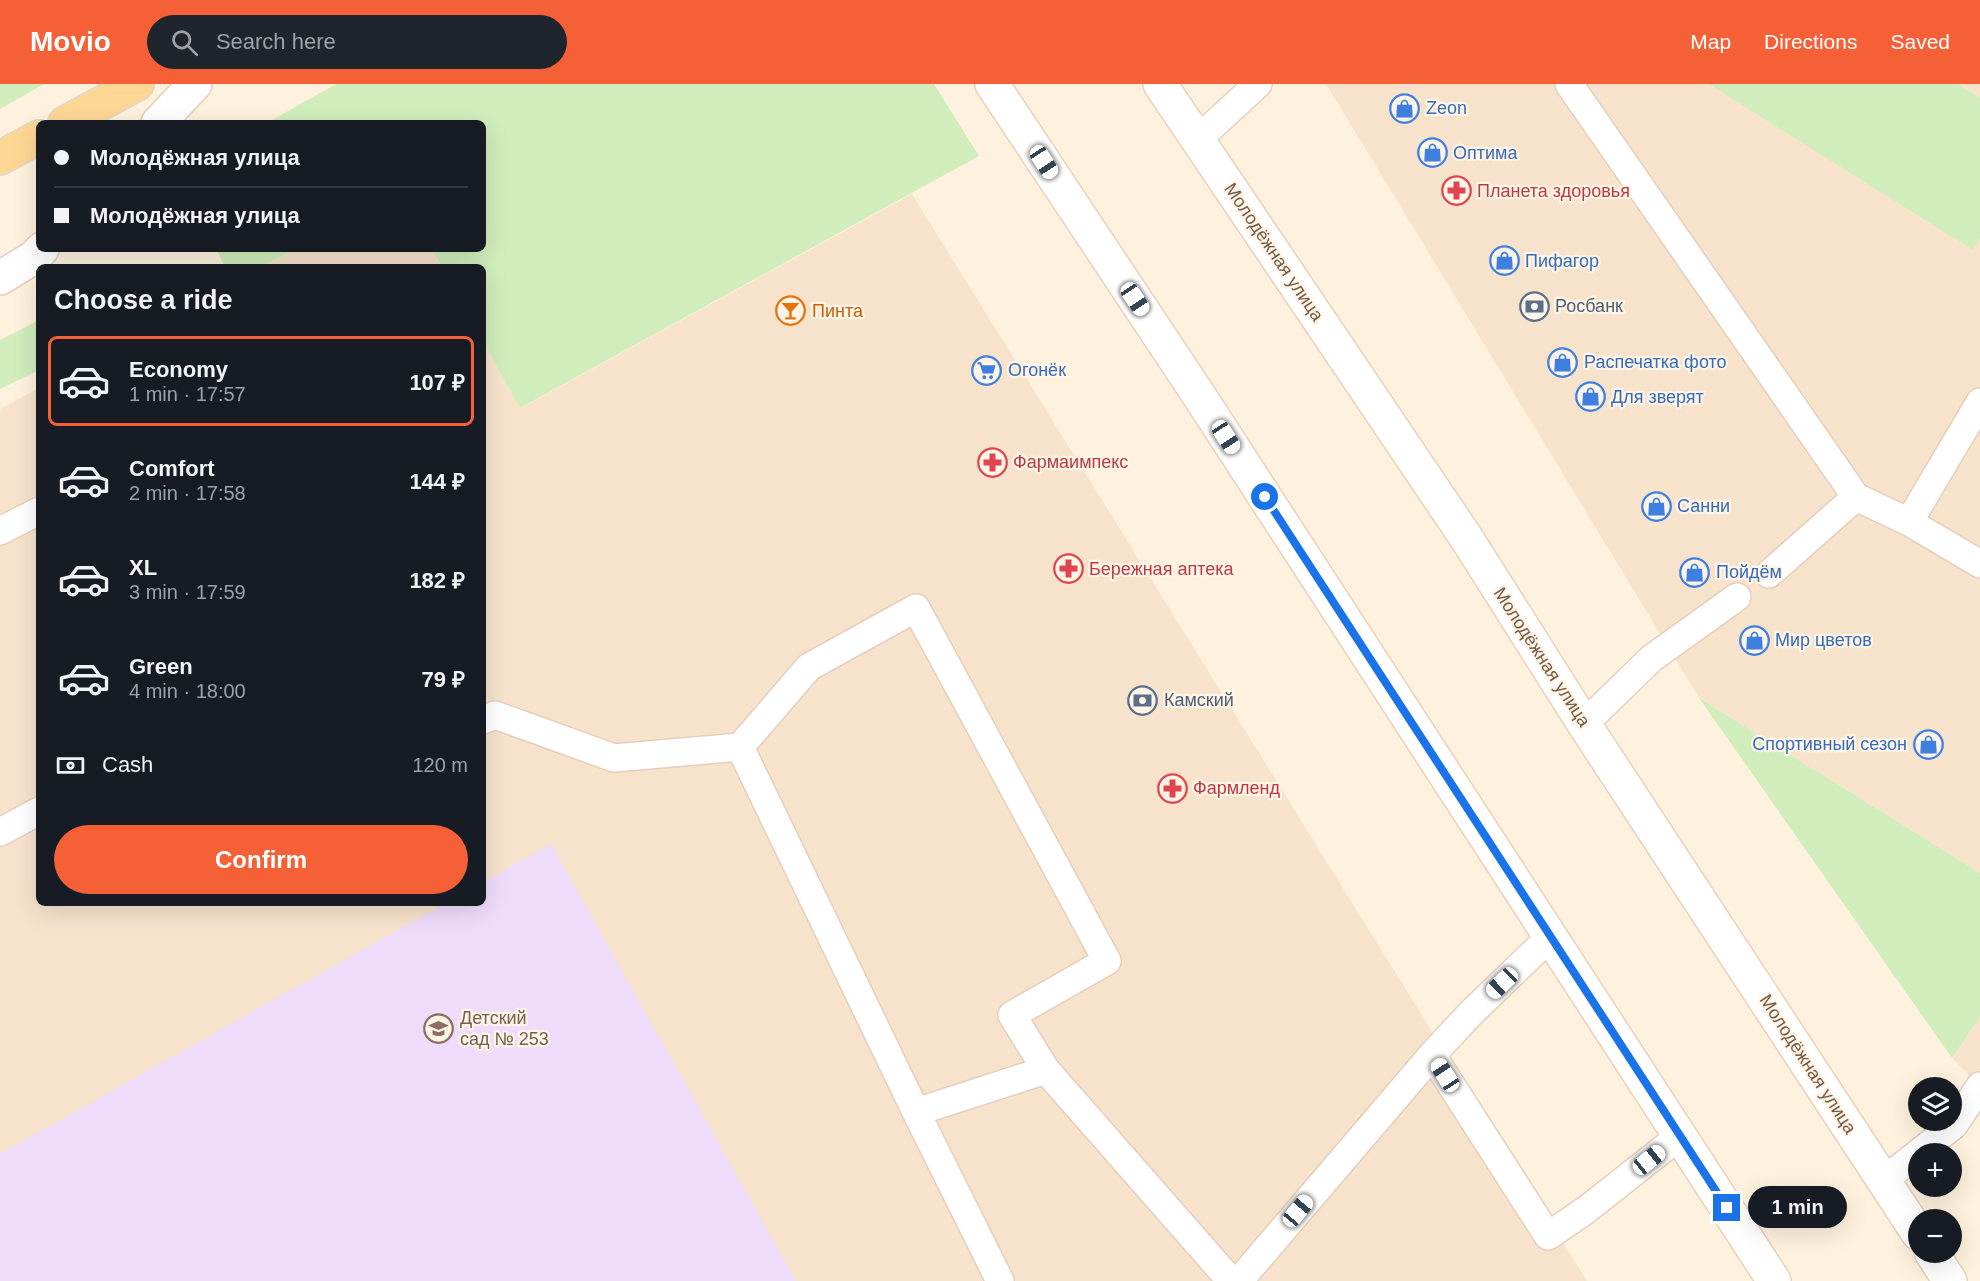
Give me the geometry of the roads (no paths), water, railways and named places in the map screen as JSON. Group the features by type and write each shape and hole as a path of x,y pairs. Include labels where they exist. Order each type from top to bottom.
{"main road":[{"path":"71,120 137,84"},
{"path":"161,120 195,84"},
{"path":"992,84 1200,397 1774,1281"},
{"name":"Молодёжная улица","path":"1161,84 1467,539 1584,724 1908,1217"},
{"path":"0,158 36,139"},
{"path":"0,278 38,259"},
{"path":"1938,1263 1950,1281"}],"lane":[{"path":"1198,139 1258,84"},
{"path":"1569,84 1856,497 1909,522 1980,564"},
{"path":"1909,522 1980,402"},
{"path":"1769,573 1856,497"},
{"path":"0,531 36,513"},
{"path":"1584,724 1652,658 1737,597"},
{"path":"486,719 495,715 614,758 740,747 809,668 916,608 1107,961 1012,1015 1046,1070 1231,1281"},
{"path":"740,747 1000,1281"},
{"path":"0,832 36,813"},
{"path":"1239,1281 1432,1055 1470,1014 1550,937"},
{"path":"1432,1055 1548,1236 1586,1210 1681,1135"},
{"path":"916,1112 1046,1070"},
{"path":"1884,1180 1954,1125 1980,1086"}],"place":[{"name":"Zeon","path":"1405,108"},
{"name":"Оптима","path":"1432,153"},
{"name":"Планета здоровья","path":"1456,191"},
{"name":"Пифагор","path":"1504,261"},
{"name":"Росбанк","path":"1534,306"},
{"name":"Пинта","path":"791,311"},
{"name":"Распечатка фото","path":"1563,362"},
{"name":"Огонёк","path":"987,370"},
{"name":"Для зверят","path":"1590,397"},
{"name":"Фармаимпекс","path":"992,462"},
{"name":"Санни","path":"1656,506"},
{"name":"Бережная аптека","path":"1068,569"},
{"name":"Пойдём","path":"1695,572"},
{"name":"Мир цветов","path":"1754,640"},
{"name":"Камский","path":"1143,700"},
{"name":"Спортивный сезон","path":"1928,744"},
{"name":"Фармленд","path":"1172,788"},
{"name":"Детский сад № 253","path":"439,1028"}]}
